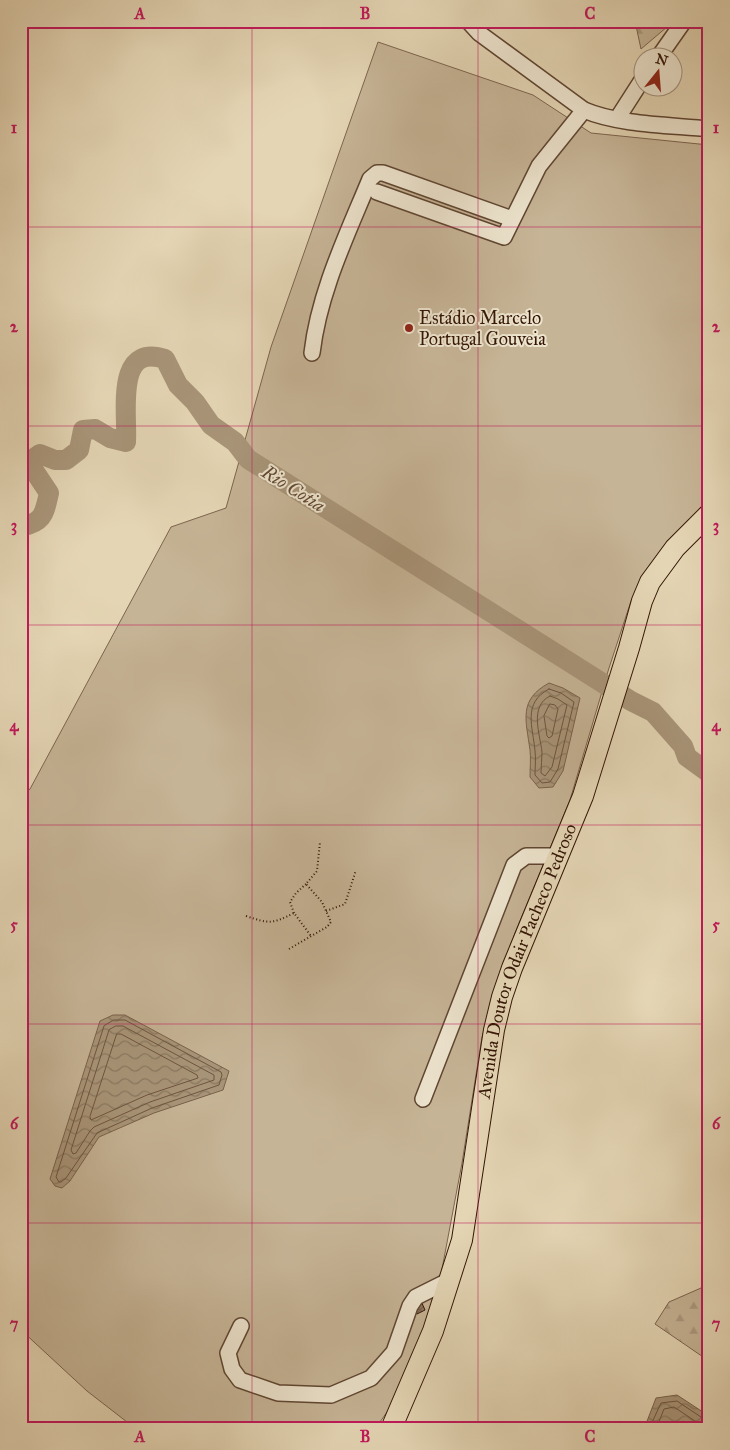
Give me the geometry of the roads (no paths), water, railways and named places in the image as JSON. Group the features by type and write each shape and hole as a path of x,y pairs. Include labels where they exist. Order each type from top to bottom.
{"main road":[{"name":"Avenida Doutor Odair Pacheco Pedroso","path":"391,1429 434,1331 462,1240 486,1072 502,997 512,968 583,796 642,601 650,582 675,548 709,514"}],"street":[{"path":"468,21 479,33 584,110 596,115 617,119 709,129"},
{"path":"665,48 684,21"},
{"path":"617,119 632,96"},
{"path":"377,192 504,237 540,166 584,110"},
{"path":"312,353 314,332 327,286 370,179 378,173 383,173 512,219"},
{"path":"422,1099 514,865 526,856 558,856"},
{"path":"241,1326 228,1353 232,1369 240,1380 278,1393 331,1395 370,1378 394,1352 410,1306 416,1297 450,1280"}],"water":[{"path":"549,683 563,688 580,698 563,771 553,787 539,788 530,777 526,712 532,696"},
{"path":"113,1015 125,1015 229,1071 223,1090 154,1113 99,1137 70,1181 62,1188 55,1186 50,1179 100,1021"},
{"path":"677,1395 709,1416 709,1429 644,1429 656,1398"}],"waterway":[{"name":"Rio Cotia","path":"21,527 39,520 44,512 49,493 31,466 33,459 40,454 55,460 66,460 79,450 83,430 95,429 110,438 126,442 127,384 131,371 138,361 149,357 165,359 178,385 195,402 211,425 235,442 248,459 631,701 653,712 683,746 687,757 709,773"}],"place":[{"name":"Estádio Marcelo Portugal Gouveia","path":"409,328"}]}
